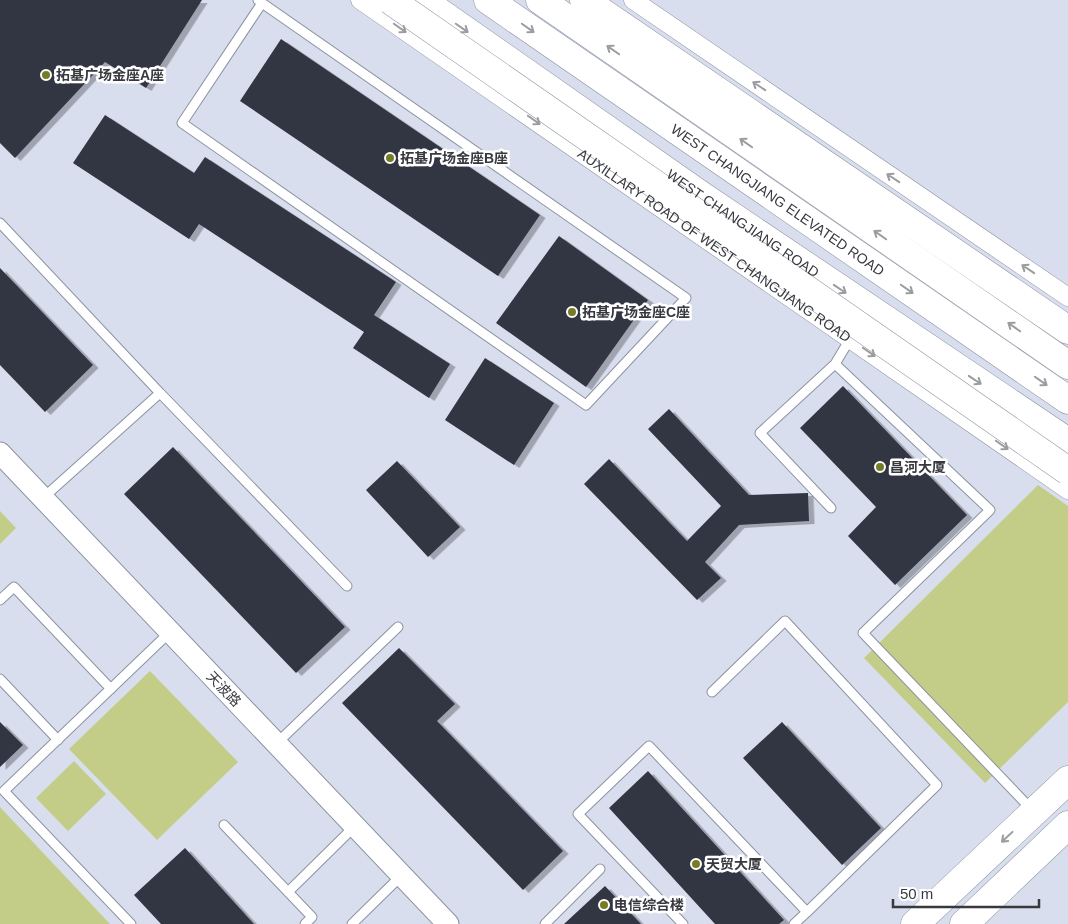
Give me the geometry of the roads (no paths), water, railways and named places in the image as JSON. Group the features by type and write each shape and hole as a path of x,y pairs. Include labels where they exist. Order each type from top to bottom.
{"main road":[{"path":"390,0 1068,471"},
{"name":"WEST CHANGJIANG ROAD","path":"422,0 702,196 1068,442"},
{"name":"WEST CHANGJIANG ELEVATED ROAD","path":"488,0 1068,400"},
{"name":"WEST CHANGJIANG ELEVATED ROAD","path":"540,0 1068,365"},
{"path":"584,0 1068,330"},
{"path":"608,0 1068,315"},
{"path":"915,924 1068,780"},
{"path":"964,924 1068,825"}],"street":[{"name":"AUXILLARY ROAD OF WEST CHANGJIANG ROAD","path":"360,0 1068,490"},
{"path":"633,0 1068,297"},
{"name":"天波路","path":"0,453 448,924"}],"lane":[{"path":"260,1 629,258 686,298 586,405 182,123 260,1"},
{"path":"0,223 160,393 347,586"},
{"path":"831,508 760,433 834,364 850,339"},
{"path":"834,364 990,510 863,633 1034,812"},
{"path":"43,498 160,393"},
{"path":"0,600 14,587 111,689"},
{"path":"712,692 785,622 937,786 794,924"},
{"path":"277,744 398,627"},
{"path":"131,924 4,791 170,632"},
{"path":"0,678 58,740"},
{"path":"683,924 578,814 649,746 807,912"},
{"path":"224,825 312,917 305,924"},
{"path":"288,892 355,826"},
{"path":"545,924 600,869"},
{"path":"352,924 402,875"}],"place":[{"name":"拓基广场金座A座","path":"46,75"},
{"name":"拓基广场金座B座","path":"390,158"},
{"name":"拓基广场金座C座","path":"572,312"},
{"name":"昌河大厦","path":"880,467"},
{"name":"天贸大厦","path":"696,864"},
{"name":"电信综合楼","path":"604,905"}]}
